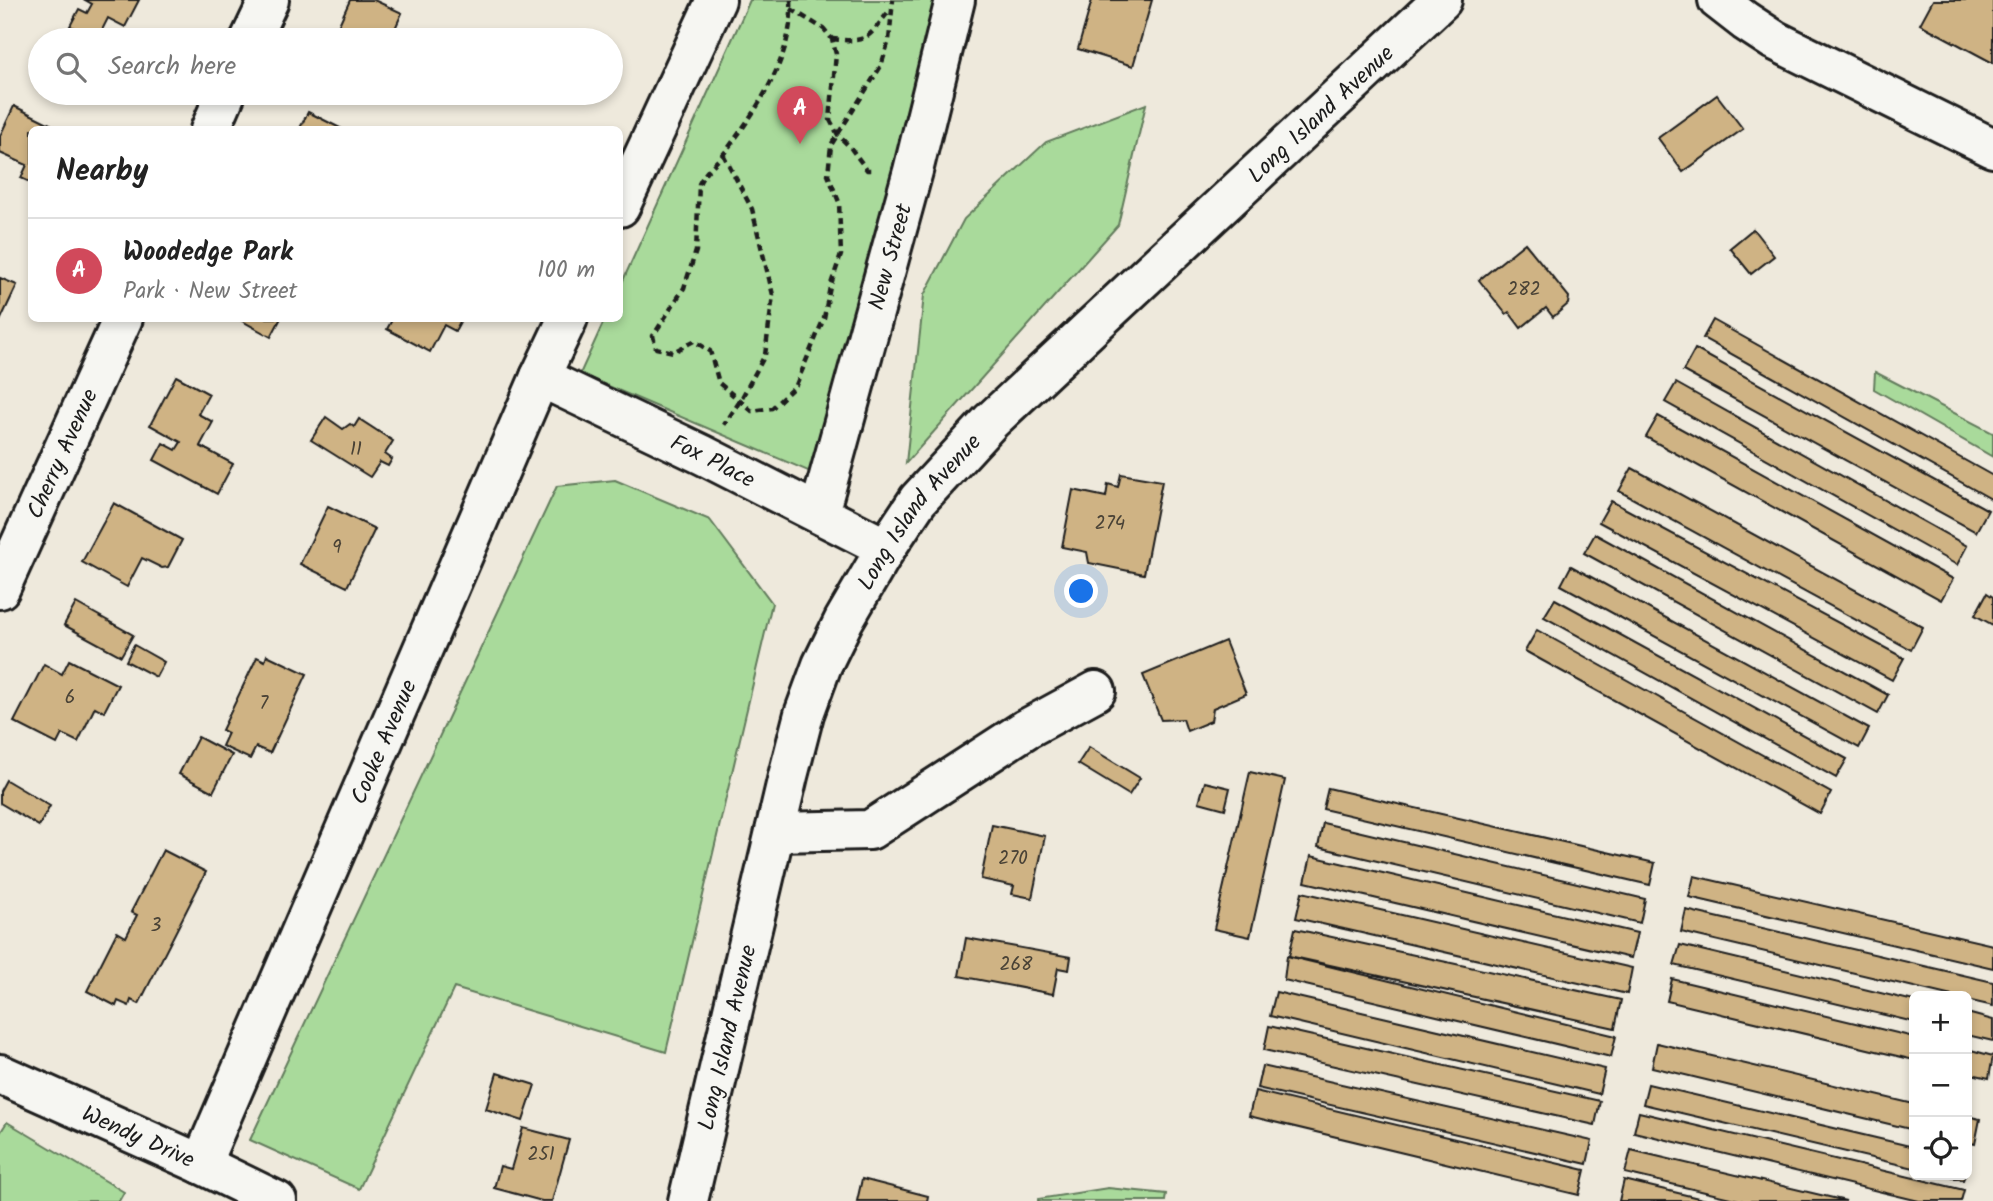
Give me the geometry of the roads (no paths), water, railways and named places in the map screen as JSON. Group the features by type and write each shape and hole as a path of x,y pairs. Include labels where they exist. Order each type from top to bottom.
{"street":[{"path":"256,28 269,0"},
{"path":"623,201 716,0"},
{"name":"New Street","path":"819,513 913,171 956,0"},
{"name":"Long Island Avenue","path":"688,1201 804,714 822,665 844,620 886,548 918,500 991,421 1442,0"},
{"path":"1718,0 1774,40 1993,148"},
{"path":"212,126 221,105"},
{"name":"Cherry Avenue","path":"0,589 121,322"},
{"name":"Cooke Avenue","path":"201,1164 566,322"},
{"name":"Fox Place","path":"540,377 703,455 886,548"},
{"path":"775,832 870,830 1026,729 1096,691"},
{"name":"Wendy Drive","path":"0,1074 277,1201"}],"place":[{"name":"Woodedge Park","path":"800,144"}]}
